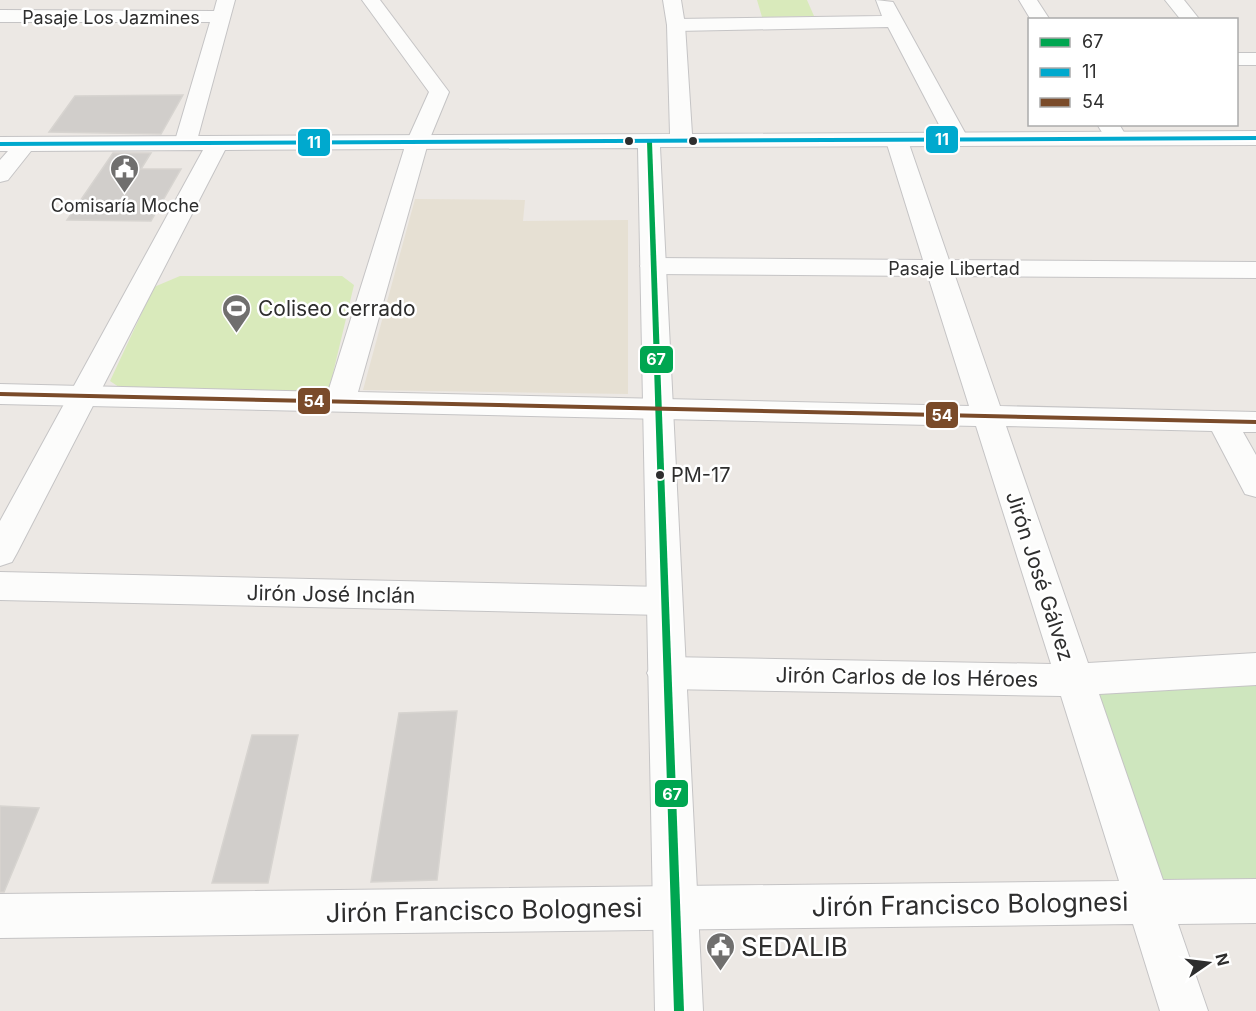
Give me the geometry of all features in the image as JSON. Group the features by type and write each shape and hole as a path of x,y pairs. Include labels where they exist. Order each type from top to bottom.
{"street":[{"path":"340,402 417,143 439,92 371,0"},
{"path":"672,0 676,25 681,142"},
{"path":"883,0 958,140"},
{"path":"1028,0 1040,18"},
{"path":"1174,0 1189,18"},
{"path":"185,144 224,9"},
{"name":"Pasaje Los Jazmines","path":"0,16 224,9"},
{"path":"676,25 894,21"},
{"path":"1238,59 1256,59"},
{"path":"0,144 897,141 1112,132 1256,138"},
{"name":"Jirón José Gálvez","path":"897,141 1184,1011"},
{"path":"649,142 673,907 679,1011"},
{"path":"0,175 25,144"},
{"path":"0,553 218,144"},
{"name":"Pasaje Libertad","path":"653,266 1256,270"},
{"path":"0,394 1256,422"},
{"path":"1222,422 1256,486"},
{"name":"Jirón José Inclán","path":"0,586 663,601"},
{"name":"Jirón Carlos de los Héroes","path":"666,673 1074,680 1256,669"},
{"name":"Jirón Francisco Bolognesi","path":"0,916 1256,901"}],"shaded area":[{"path":"415,199 525,200 523,221 628,220 628,394 363,390"}],"green space":[{"path":"757,0 807,0 814,16 762,17"},
{"name":"Coliseo cerrado","path":"180,276 342,276 354,285 329,390 314,396 125,391 110,381 154,287"},
{"path":"1256,676 1256,892 1158,893 1087,684"}],"building":[{"path":"183,95 161,134 49,132 75,96"},
{"name":"Comisaría Moche","path":"113,153 151,153 141,169 181,169 151,221 67,220"},
{"path":"457,711 437,880 371,882 399,713"},
{"path":"252,735 298,735 268,883 212,883"},
{"path":"0,806 39,808 4,892 0,892"}],"transit line":[{"name":"11","path":"0,144 1256,138"},
{"name":"67","path":"649,142 679,1011"},
{"name":"54","path":"0,394 1256,422"}],"place":[{"name":"Comisaría Moche","path":"125,194"},
{"name":"Coliseo cerrado","path":"237,334"},
{"name":"PM-17","path":"660,475"},
{"name":"SEDALIB","path":"720,972"}]}
